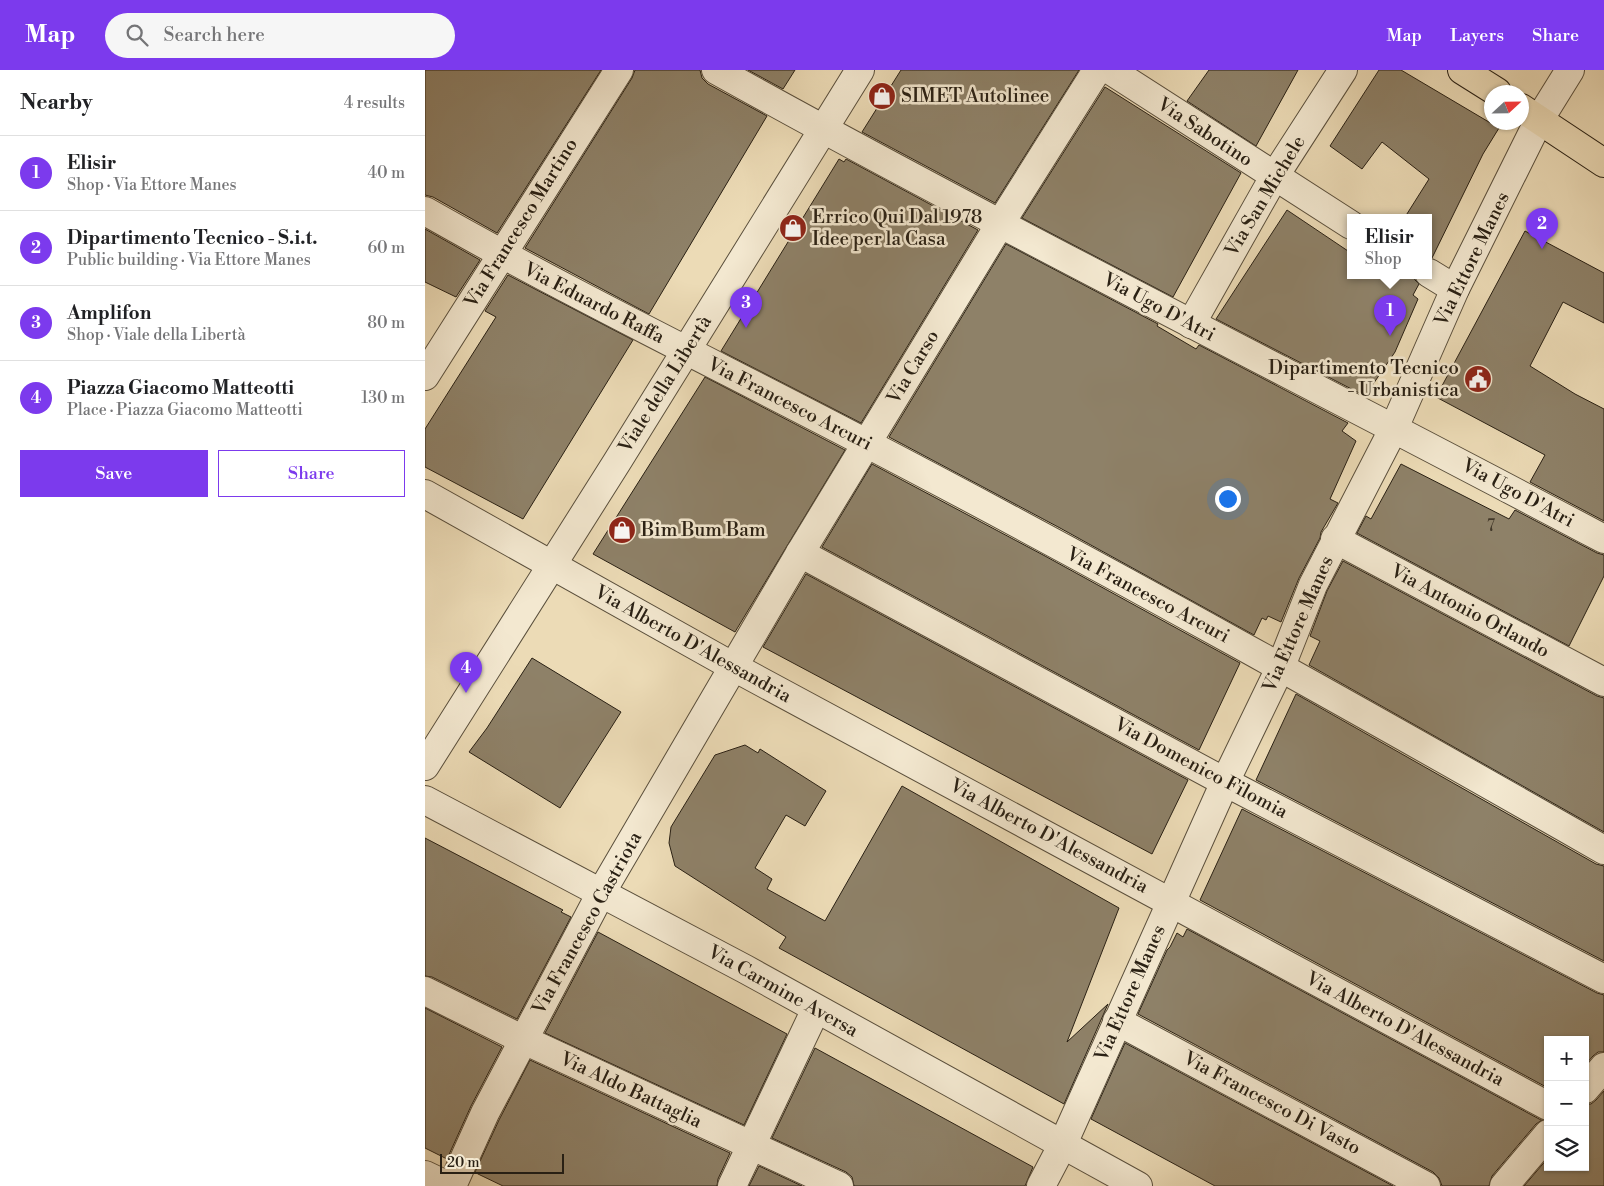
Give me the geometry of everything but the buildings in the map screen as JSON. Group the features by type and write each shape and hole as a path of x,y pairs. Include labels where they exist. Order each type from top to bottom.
{"main road":[{"path":"1462,70 1486,85"},
{"path":"1531,114 1604,163"}],"street":[{"name":"Via Francesco Martino","path":"425,376 619,70"},
{"name":"Via Ugo D'Atri","path":"717,70 824,130 1000,224 1604,539"},
{"name":"Viale della Libertà","path":"425,766 617,462 860,70"},
{"name":"Via Carso","path":"732,666 1000,224 1097,70"},
{"name":"Via Sabotino","path":"1110,70 1347,223"},
{"name":"Via San Michele","path":"1191,324 1274,177 1343,70"},
{"name":"Via Ettore Manes","path":"1041,1186 1062,1146 1225,782 1281,666 1313,585 1393,428 1531,114 1570,70"},
{"name":"Via Eduardo Raffa","path":"425,211 502,254 686,350"},
{"path":"1432,275 1455,290"},
{"name":"Via Francesco Arcuri","path":"686,350 867,443 1281,666 1604,850"},
{"name":"Via Alberto D'Alessandria","path":"425,494 732,666 1544,1104"},
{"name":"Via Antonio Orlando","path":"1335,539 1604,682"},
{"name":"Via Domenico Filomia","path":"800,553 1225,782 1604,979"},
{"name":"Via Francesco Castriota","path":"452,1186 485,1113 601,893 732,666"},
{"name":"Via Carmine Aversa","path":"425,800 816,1009 1062,1146 1138,1186"},
{"name":"Via Aldo Battaglia","path":"425,991 524,1040 839,1186"},
{"path":"732,1186 816,1009"},
{"name":"Via Francesco Di Vasto","path":"1117,1021 1426,1186"},
{"path":"1589,1084 1604,1067"},
{"path":"1504,1186 1544,1139"},
{"path":"425,1175 448,1186"}],"place":[{"name":"SIMET Autolinee","path":"882,96"},
{"name":"Errico Qui Dal 1978 Idee per la Casa","path":"793,228"},
{"name":"Dipartimento Tecnico - S.i.t.","path":"1542,249"},
{"name":"Amplifon","path":"746,328"},
{"name":"Elisir","path":"1390,336"},
{"name":"Dipartimento Tecnico - Urbanistica","path":"1478,379"},
{"name":"Bim Bum Bam","path":"622,530"},
{"name":"Piazza Giacomo Matteotti","path":"466,693"}]}
